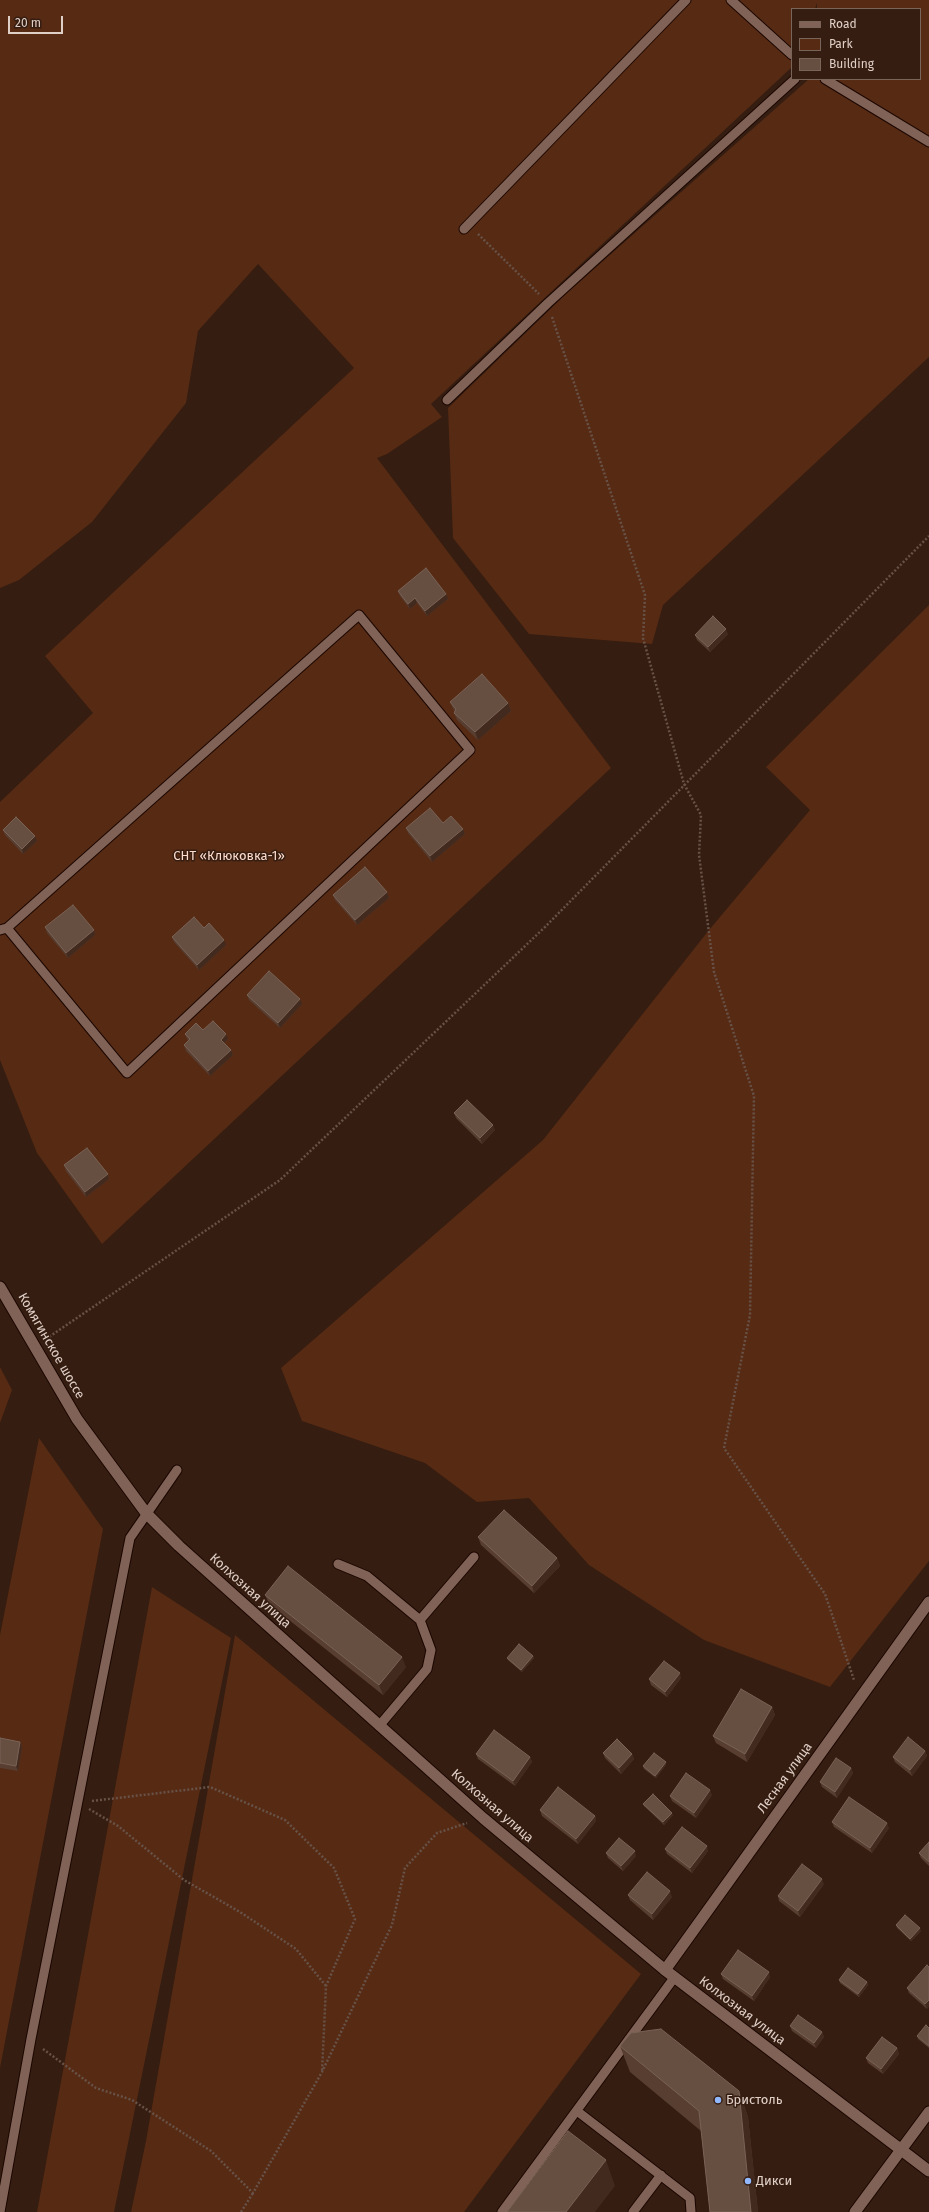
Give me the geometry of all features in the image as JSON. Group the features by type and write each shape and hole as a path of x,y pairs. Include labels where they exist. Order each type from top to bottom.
{"street":[{"name":"Комягинское шоссе","path":"0,1287 77,1419"},
{"name":"Колхозная улица","path":"77,1419 146,1512 179,1546 483,1818 674,1978 929,2172"},
{"name":"Лесная улица","path":"665,1970 929,1602"},
{"path":"855,2212 929,2112"}],"lane":[{"path":"466,226 686,0"},
{"path":"731,0 791,54"},
{"path":"447,400 548,303 794,80"},
{"path":"827,80 929,142"},
{"path":"359,616 470,750 127,1073 3,929 359,616"},
{"path":"0,2212 30,2039 130,1538 146,1512 177,1470"},
{"path":"420,1620 474,1557"},
{"path":"338,1564 367,1576 420,1620 431,1650 428,1669 379,1726"},
{"path":"502,2212 674,1978"},
{"path":"577,2110 690,2198 691,2212"},
{"path":"633,2212 661,2175"}],"path":[{"path":"466,226 548,303 645,596 643,638 684,784 701,815 699,855 714,972 754,1096 750,1316 724,1448 825,1594 860,1698"},
{"path":"35,1347 280,1180 545,927 929,536"},
{"path":"78,1802 210,1787 285,1820 334,1868 355,1919 326,1986 322,2072"},
{"path":"78,1802 118,1826 184,1880 240,1912 296,1949 326,1986"},
{"path":"241,2212 322,2072 392,1925 405,1868 437,1833 483,1818"},
{"path":"30,2039 96,2088 132,2100 211,2151 253,2193"}],"green space":[{"name":"СНТ «Клюковка-1»","path":"0,0 929,0 929,357 663,605 652,644 529,634 453,538 448,408 568,292 808,80 921,80 921,8 817,8 817,3 815,8 791,8 791,68 431,404 442,417 387,454 377,458 611,768 102,1244 37,1153 0,1060 0,802 93,713 45,656 354,368 258,264 198,331 186,403 92,522 19,580 0,588"},
{"path":"929,605 929,1561 830,1687 704,1640 589,1565 529,1498 477,1502 425,1463 302,1421 281,1368 543,1140 709,930 810,810 766,767"},
{"path":"0,1367 12,1390 0,1423"},
{"path":"39,1438 103,1529 0,2068 0,1635"},
{"path":"152,1587 231,1638 114,2212 37,2212"},
{"path":"235,1635 641,1974 464,2212 131,2212 146,2141"}],"building":[{"path":"426,568 446,594 425,611 415,598 408,604 398,591"},
{"path":"713,616 726,629 708,647 695,635"},
{"path":"482,674 508,703 475,732 454,713 456,709 450,702"},
{"path":"430,808 443,823 451,816 463,829 430,856 406,828"},
{"path":"16,817 35,836 22,849 3,830"},
{"path":"365,867 387,892 355,920 333,895"},
{"path":"73,905 94,930 66,953 45,927"},
{"path":"194,917 204,928 209,923 224,940 197,965 172,937"},
{"path":"269,971 300,999 278,1023 247,995"},
{"path":"213,1021 226,1034 221,1040 231,1050 208,1071 184,1045 190,1039 185,1034 196,1023 203,1030"},
{"path":"467,1100 493,1125 480,1138 454,1113"},
{"path":"87,1148 108,1174 85,1192 64,1165"},
{"path":"504,1510 557,1558 532,1586 478,1537"},
{"path":"288,1566 402,1657 379,1685 265,1595"},
{"path":"519,1644 533,1656 521,1670 507,1658"},
{"path":"664,1661 680,1673 665,1692 649,1679"},
{"path":"741,1689 772,1707 745,1754 713,1736"},
{"path":"494,1730 530,1757 513,1781 476,1754"},
{"path":"908,1737 925,1751 910,1770 893,1757"},
{"path":"0,1738 20,1742 16,1766 0,1763"},
{"path":"617,1739 632,1754 619,1768 603,1753"},
{"path":"654,1753 666,1762 655,1776 643,1766"},
{"path":"836,1758 851,1768 835,1792 820,1782"},
{"path":"686,1773 710,1790 694,1813 670,1796"},
{"path":"558,1787 595,1816 576,1839 540,1810"},
{"path":"653,1794 672,1813 663,1822 643,1804"},
{"path":"849,1797 887,1823 870,1848 832,1822"},
{"path":"682,1827 707,1846 690,1868 665,1849"},
{"path":"619,1838 635,1851 621,1866 606,1853"},
{"path":"929,1842 929,1862 919,1853"},
{"path":"802,1864 822,1879 798,1911 778,1896"},
{"path":"647,1872 670,1891 652,1914 628,1895"},
{"path":"905,1915 920,1928 910,1939 896,1925"},
{"path":"738,1950 769,1972 752,1996 721,1974"},
{"path":"927,1965 929,1967 929,2000 925,2004 907,1988"},
{"path":"848,1968 867,1982 858,1994 839,1980"},
{"path":"798,2015 822,2032 814,2043 790,2026"},
{"path":"926,2025 929,2028 929,2046 917,2036"},
{"path":"661,2029 739,2091 751,2212 710,2212 699,2111 620,2046 631,2033"},
{"path":"882,2037 897,2048 881,2069 866,2058"},
{"path":"568,2131 606,2160 566,2212 507,2212"}],"place":[{"name":"Бристоль","path":"718,2100"},
{"name":"Дикси","path":"748,2181"}]}
